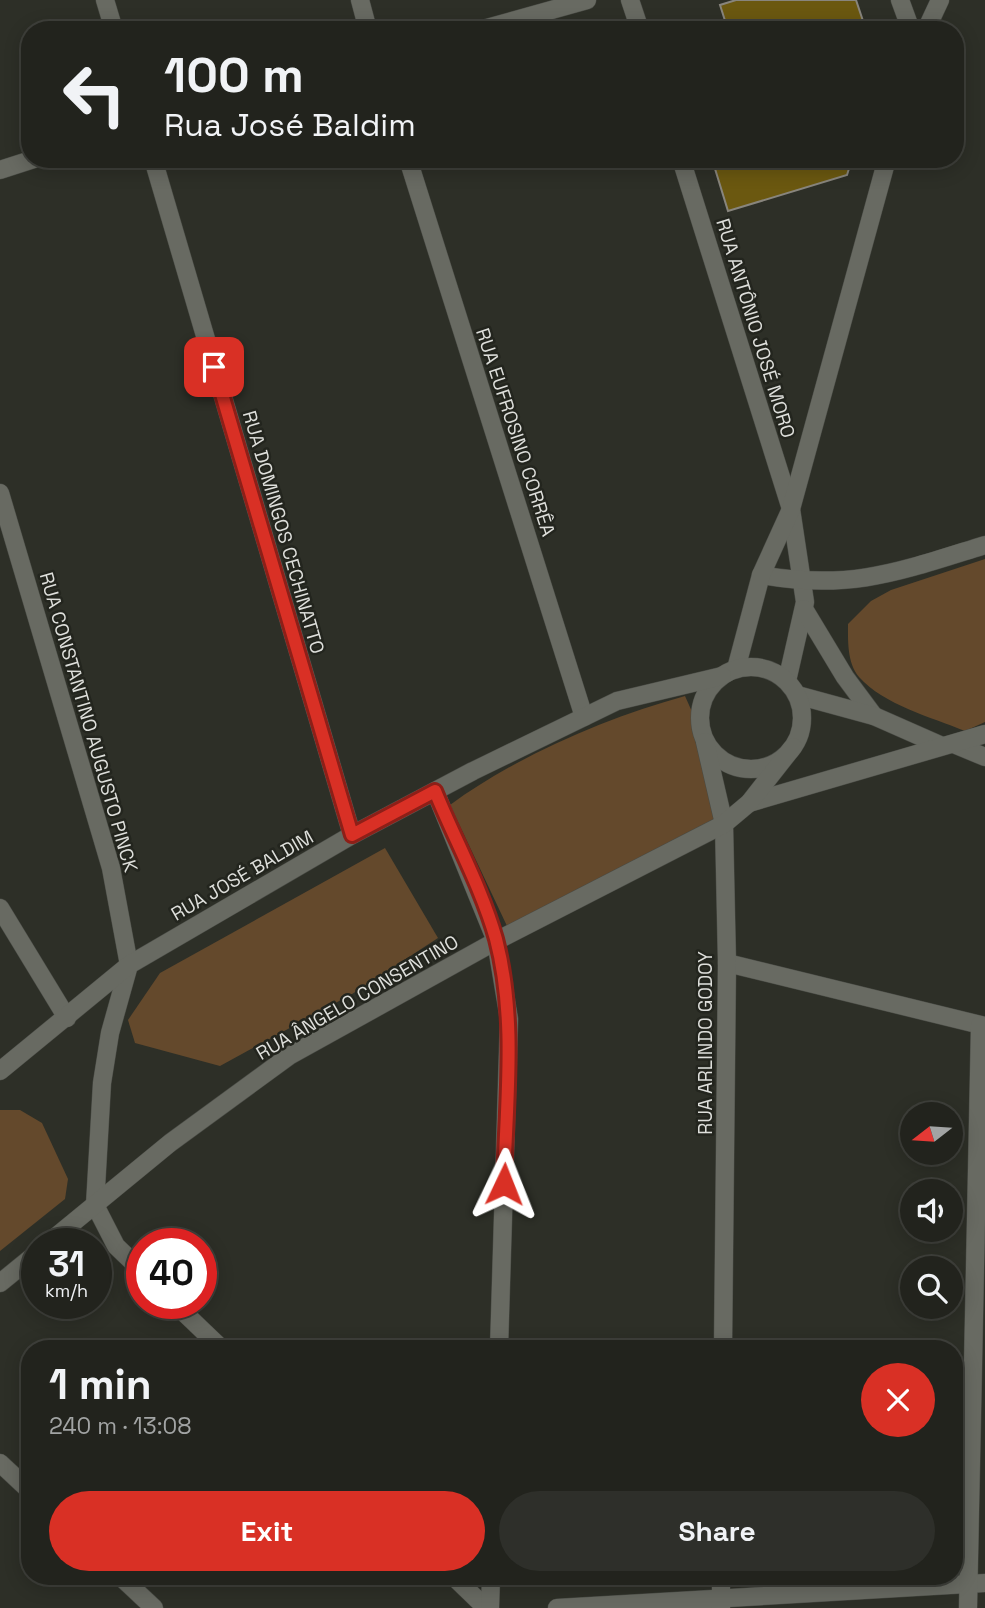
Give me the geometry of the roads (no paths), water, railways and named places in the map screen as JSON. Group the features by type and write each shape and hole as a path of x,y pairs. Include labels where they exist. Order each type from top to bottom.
{"street":[{"path":"105,0 111,21"},
{"path":"360,0 366,21"},
{"path":"512,21 587,0"},
{"path":"631,0 637,21"},
{"path":"900,0 908,21"},
{"path":"930,21 940,0"},
{"path":"0,170 21,163"},
{"name":"RUA DOMINGOS CECHINATTO","path":"156,168 352,835"},
{"name":"RUA EUFROSINO CORRÊA","path":"411,168 584,717"},
{"name":"RUA ANTÔNIO JOSÉ MORO","path":"684,168 790,509 803,582 804,609"},
{"path":"729,672 761,575 790,509 885,168"},
{"name":"RUA CONSTANTINO AUGUSTO PINCK","path":"0,493 111,868 130,965"},
{"path":"761,575 803,582 853,581 880,576 985,545"},
{"path":"804,609 829,652 874,716"},
{"path":"804,609 792,688 802,722 793,747 772,764 747,769 729,764 715,754 705,738 700,721 702,704 709,688 729,672 763,668 792,688 985,757"},
{"name":"RUA JOSÉ BALDIM","path":"0,1071 130,965 352,835 617,701 729,672"},
{"name":"RUA ÂNGELO CONSENTINO","path":"749,803 985,734"},
{"name":"RUA ARLINDO GODOY","path":"705,738 724,824 727,963 723,1340"},
{"name":"RUA ÂNGELO CONSENTINO","path":"67,1228 170,1143 289,1056 496,941 724,824 749,803 793,747"},
{"path":"435,791 496,941 509,1019 499,1340"},
{"path":"0,908 67,1018"},
{"path":"727,963 983,1026 976,1583 968,1608"},
{"path":"126,1256 116,1246 95,1205 102,1083 110,1033 130,965"},
{"path":"0,1283 21,1266"},
{"path":"191,1319 213,1340"},
{"path":"0,1462 21,1482"},
{"path":"130,1585 154,1608"},
{"path":"463,1585 488,1608"},
{"path":"488,1608 490,1585"},
{"path":"721,1585 721,1603"},
{"path":"557,1608 721,1603 950,1585"}]}
